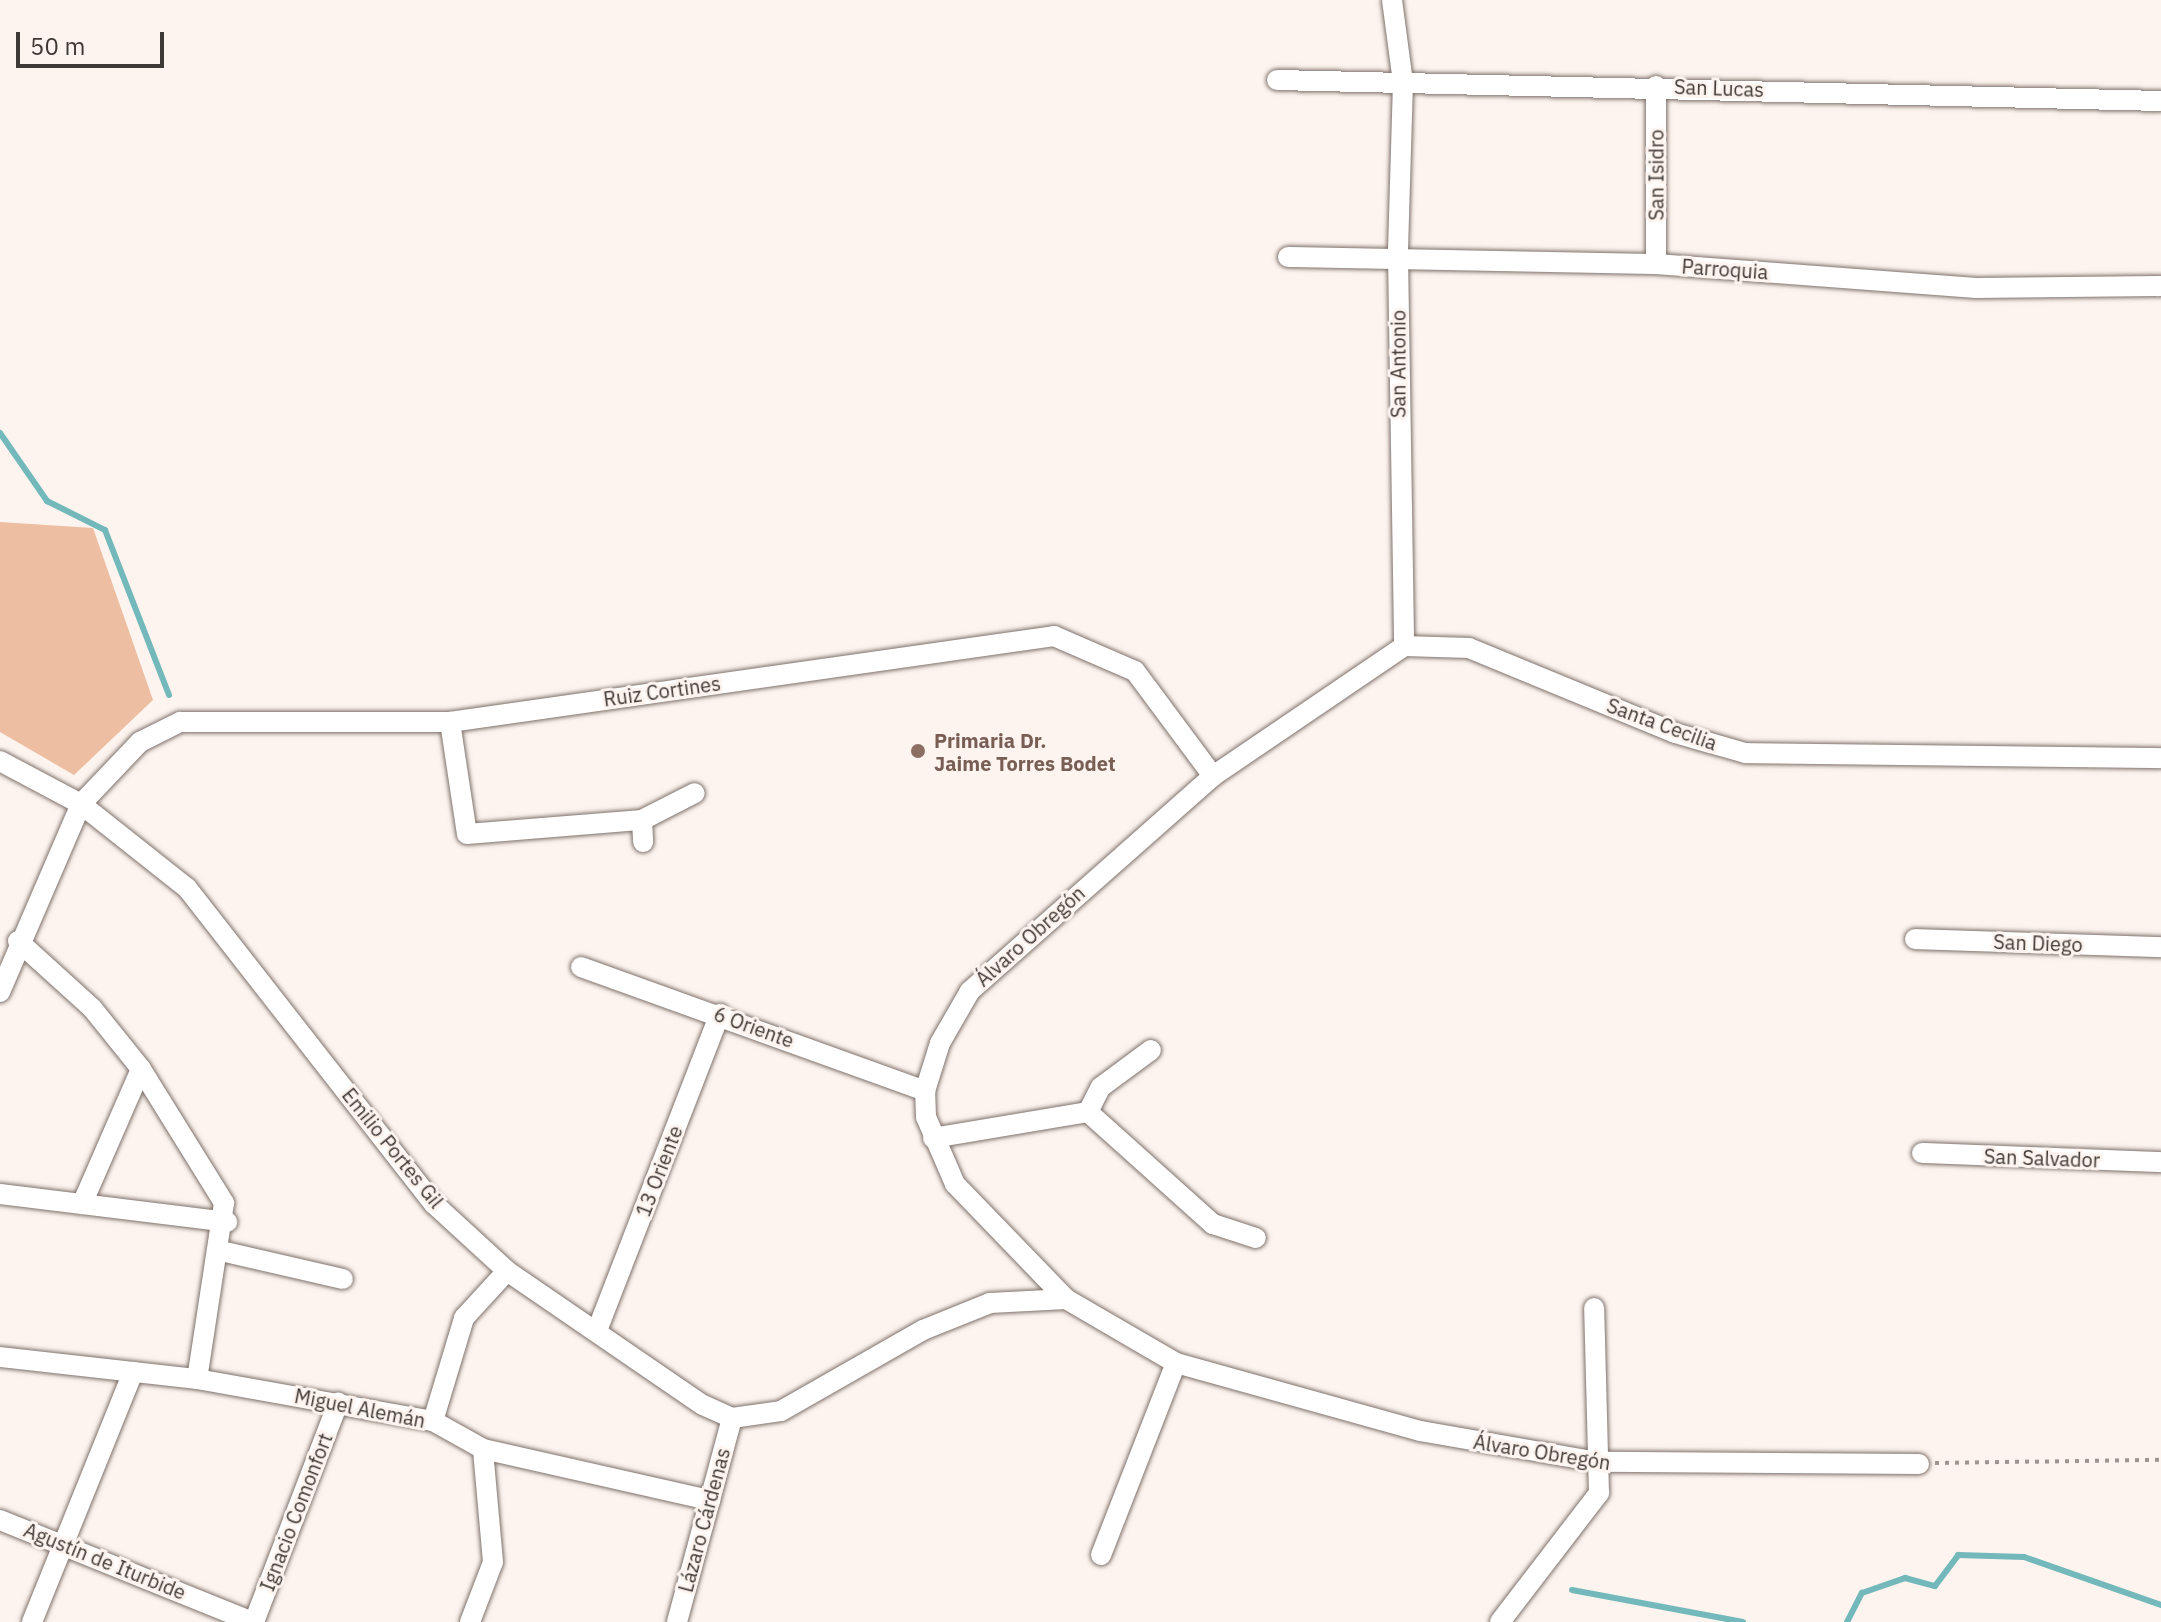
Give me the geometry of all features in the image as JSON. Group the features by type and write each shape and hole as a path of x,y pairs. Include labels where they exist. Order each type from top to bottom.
{"street":[{"name":"San Antonio","path":"1392,0 1403,82 1398,255 1404,646"},
{"name":"San Lucas","path":"1277,80 1656,86 2161,101"},
{"name":"San Isidro","path":"1656,86 1656,264"},
{"name":"Parroquia","path":"1288,257 1398,255 1656,264 1976,288 2161,286"},
{"name":"Ruiz Cortines","path":"0,992 18,941 81,804 140,742 180,722 450,722 1054,636 1135,671 1213,776"},
{"name":"Santa Cecilia","path":"1404,646 1469,648 1675,733 1745,753 2161,758"},
{"path":"1213,776 1404,646"},
{"path":"450,722 467,834 642,820 695,793"},
{"name":"Emilio Portes Gil","path":"0,761 81,804 187,888 434,1204 507,1271 732,1418"},
{"name":"Álvaro Obregón","path":"1213,776 970,991 940,1043 925,1091 933,1138 955,1184 1066,1299 1176,1363 1420,1431 1598,1462 1919,1464"},
{"path":"642,820 643,842"},
{"name":"San Diego","path":"1915,939 2161,947"},
{"path":"18,941 92,1008 141,1069 204,1164 227,1222 197,1379"},
{"name":"6 Oriente","path":"581,967 720,1014 925,1091"},
{"name":"13 Oriente","path":"598,1328 720,1014"},
{"path":"1088,1112 1101,1087 1151,1050"},
{"path":"82,1204 141,1069"},
{"path":"933,1138 1088,1112"},
{"path":"1088,1112 1213,1224 1256,1238"},
{"name":"San Salvador","path":"1922,1153 2161,1162"},
{"path":"0,1194 227,1222"},
{"path":"221,1251 343,1279"},
{"path":"433,1421 464,1318 507,1271"},
{"path":"732,1418 781,1411 923,1330 990,1303 1066,1299"},
{"path":"1500,1622 1585,1518 1599,1493 1594,1308"},
{"name":"Miguel Alemán","path":"0,1357 197,1379 433,1421 483,1449 710,1500"},
{"path":"1101,1555 1176,1363"},
{"path":"32,1622 133,1372"},
{"name":"Ignacio Comonfort","path":"254,1622 338,1403"},
{"name":"Lázaro Cárdenas","path":"677,1622 732,1418"},
{"path":"470,1622 493,1562 483,1449"},
{"name":"Agustín de Iturbide","path":"0,1520 63,1541 254,1622"}],"path":[{"path":"1919,1464 2161,1460"}],"shaded area":[{"path":"0,522 93,528 153,700 74,775 0,732"}],"waterway":[{"path":"0,433 47,501 105,530 169,695"},
{"path":"1847,1622 1862,1593 1905,1578 1935,1586 1958,1555 2024,1557 2161,1605"},
{"path":"1572,1590 1743,1622"}],"place":[{"name":"Primaria Dr. Jaime Torres Bodet","path":"918,751"}]}
